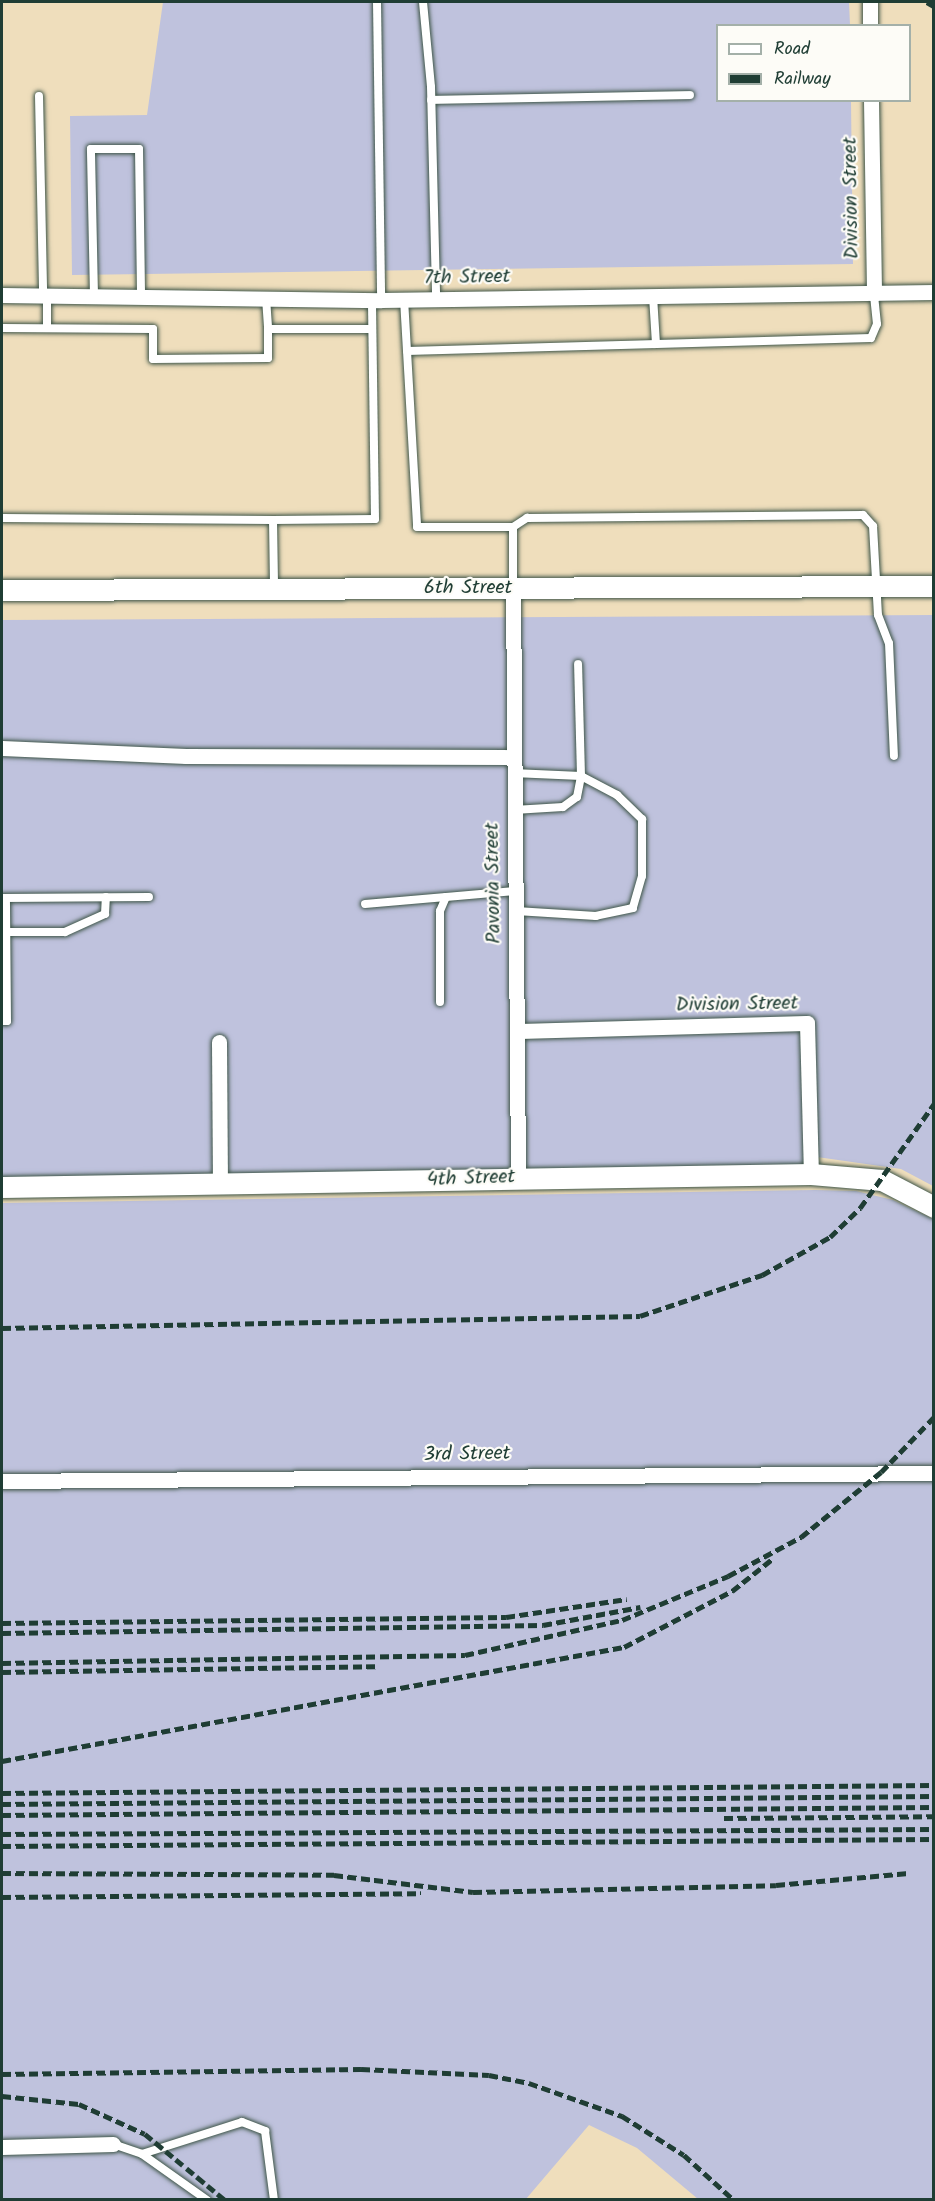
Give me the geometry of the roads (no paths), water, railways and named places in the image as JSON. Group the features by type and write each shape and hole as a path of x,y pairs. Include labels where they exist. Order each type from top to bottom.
{"main road":[{"name":"6th Street","path":"2,590 933,586"},
{"name":"4th Street","path":"2,1187 811,1174 882,1180 933,1207"}],"street":[{"path":"870,2 870,24"},
{"name":"Division Street","path":"871,102 874,294"},
{"name":"7th Street","path":"2,295 376,300 933,292"},
{"name":"Pavonia Street","path":"513,588 518,1177"},
{"path":"2,748 186,756 513,757"},
{"name":"Division Street","path":"518,1031 807,1023 811,1174"},
{"path":"219,1041 220,1185"},
{"name":"3rd Street","path":"2,1481 933,1473"},
{"path":"2,2147 113,2144"}],"lane":[{"path":"2,518 375,519 372,329 376,300 377,2"},
{"path":"423,2 432,100 436,299"},
{"path":"432,100 690,95"},
{"path":"39,96 46,327"},
{"path":"94,296 91,149 138,149 141,297"},
{"path":"407,351 871,338 876,324 874,294"},
{"path":"653,296 656,344"},
{"path":"2,328 153,329 153,359 268,358 266,298"},
{"path":"404,299 417,527 513,527 527,518 863,515 873,526 878,615 889,644 894,756"},
{"path":"268,329 372,329"},
{"path":"273,520 274,589"},
{"path":"513,527 513,588"},
{"path":"514,810 563,807 577,797 581,776 578,664"},
{"path":"513,773 581,776 617,795 642,819 642,876 633,908 596,916 516,911"},
{"path":"364,904 515,891"},
{"path":"7,932 65,932 105,914 106,897"},
{"path":"2,1021 7,1021 7,932 4,898 149,897"},
{"path":"440,1002 440,911 446,897"},
{"path":"142,2154 242,2122 265,2131 274,2199"},
{"path":"113,2144 142,2154 207,2199"}],"railway":[{"path":"927,2 934,6"},
{"path":"2,1328 640,1316 762,1275 830,1237 860,1208 934,1104"},
{"path":"2,1663 465,1655 622,1620 728,1576 801,1537 881,1472 934,1417"},
{"path":"2,1761 624,1647 732,1591 771,1560"},
{"path":"2,1623 506,1617 627,1599"},
{"path":"2,1633 543,1625 640,1607"},
{"path":"2,1672 376,1666"},
{"path":"2,1793 934,1785"},
{"path":"2,1804 934,1796"},
{"path":"2,1815 934,1807"},
{"path":"724,1818 934,1816"},
{"path":"2,1834 934,1829"},
{"path":"2,1846 934,1839"},
{"path":"2,1873 334,1875 473,1892 776,1885 908,1873"},
{"path":"2,1897 421,1893"},
{"path":"2,2074 361,2069 489,2075 529,2083 622,2116 684,2155 734,2200"},
{"path":"2,2096 79,2104 145,2134 225,2200"}]}
